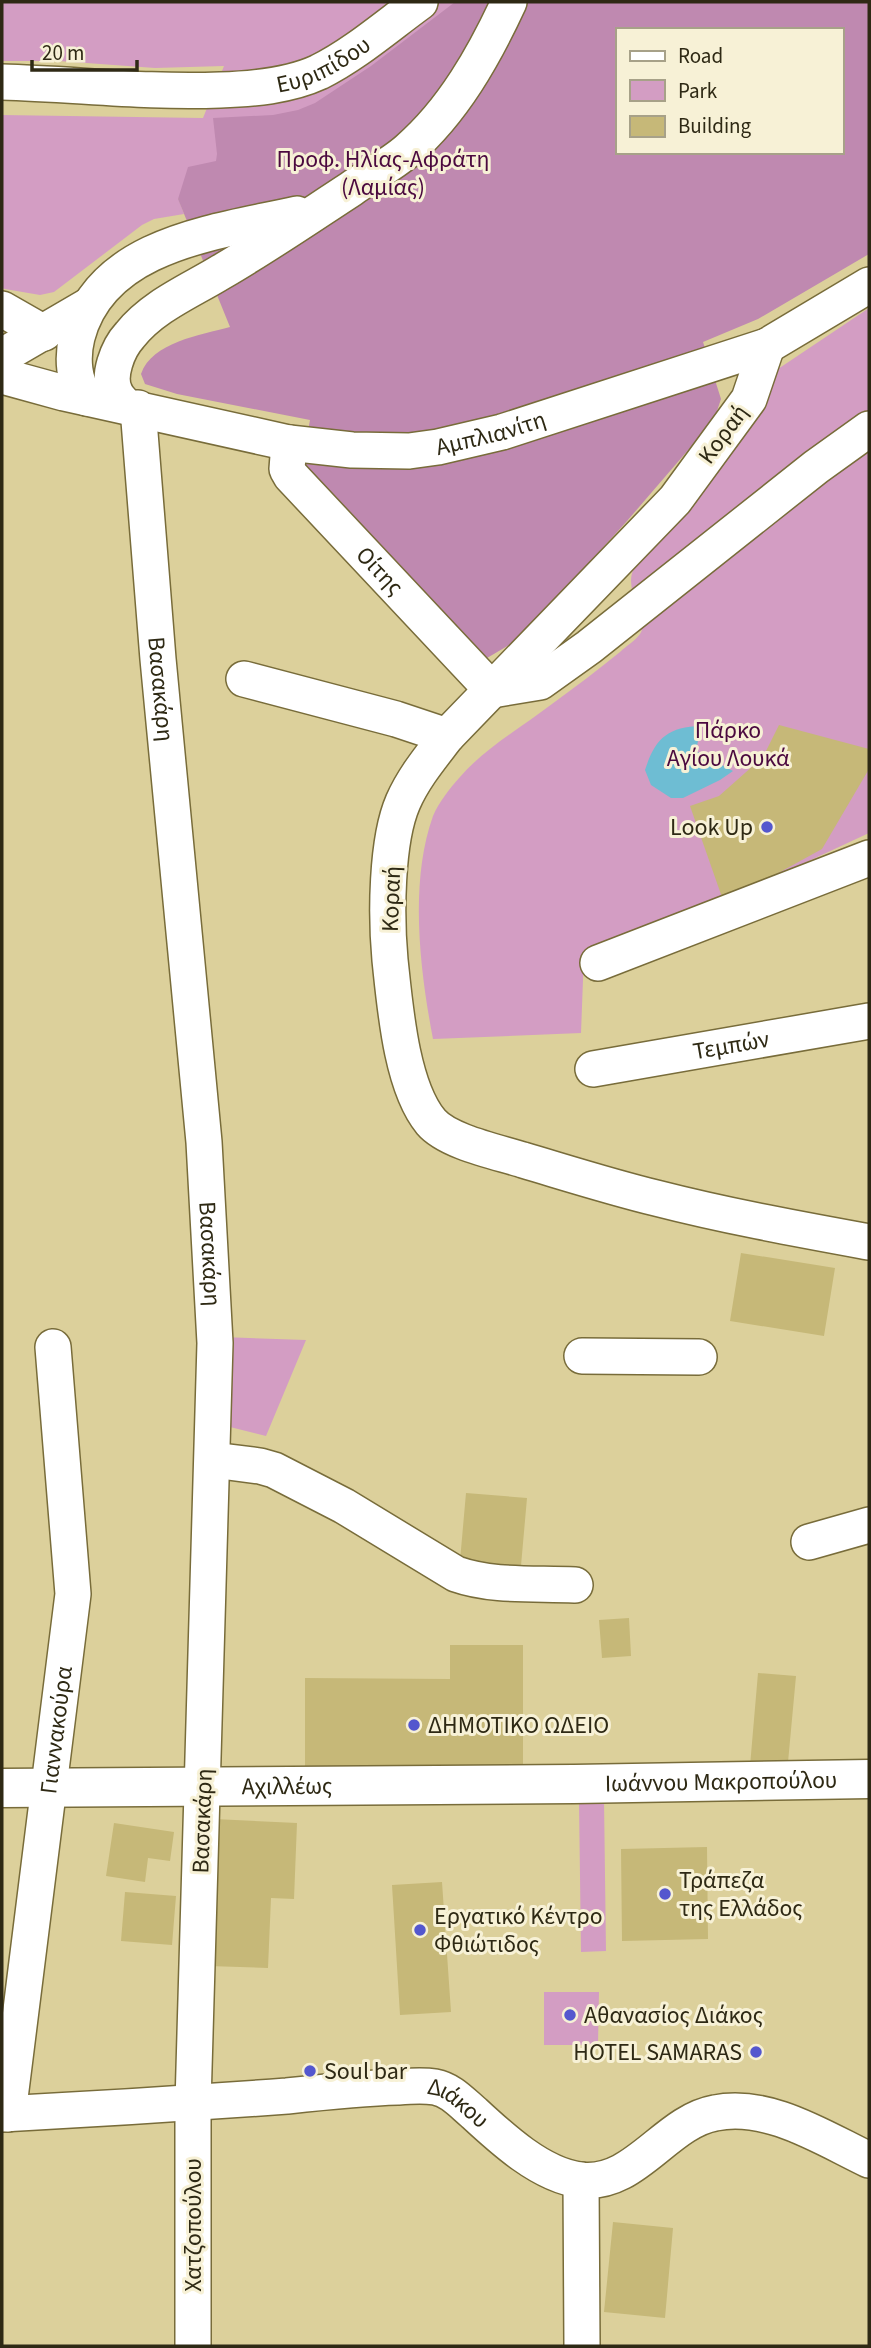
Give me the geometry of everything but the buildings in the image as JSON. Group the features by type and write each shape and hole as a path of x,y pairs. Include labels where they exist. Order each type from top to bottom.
{"main road":[{"name":"Ιωάννου Μακροπούλου","path":"574,1784 869,1779"},
{"name":"Αχιλλέως","path":"2,1788 574,1784"}],"street":[{"name":"Ευριπίδου","path":"2,82 174,92 232,90 280,84 318,72 419,2"},
{"path":"2,356 88,306 113,279 134,263 169,245 320,209 405,152 442,114 463,86 497,12"},
{"name":"Βασακάρη","path":"193,2103 215,1343 204,1142 132,407 115,394 112,383 115,365 128,336 141,323 166,303 260,250 320,209"},
{"name":"Αμπλιανίτη","path":"2,376 87,398 289,443 361,450 409,451 502,432 767,346 869,285"},
{"path":"87,398 78,383 75,348 88,306"},
{"path":"2,309 44,333"},
{"name":"Κοραή","path":"767,346 749,399 675,500 447,736 419,771 403,803 396,828 390,879 389,945 406,1066 417,1102 429,1121 448,1135 657,1199 869,1242"},
{"path":"492,690 540,682 816,467 869,429"},
{"name":"Οίτης","path":"289,443 287,469 291,476 492,690"},
{"path":"244,679 396,719 447,736"},
{"path":"598,963 869,858"},
{"name":"Τεμπών","path":"593,1069 869,1021"},
{"name":"Γιαννακούρα","path":"5,2114 73,1594 53,1347"},
{"path":"582,1356 699,1357"},
{"path":"213,1460 268,1467 344,1506 456,1574 470,1579 575,1585"},
{"path":"809,1542 869,1525"},
{"name":"Διάκου","path":"5,2114 193,2103 387,2087 434,2087 456,2097 530,2157 556,2172 581,2180"},
{"name":"Χατζοπούλου","path":"193,2103 193,2346"},
{"path":"583,2346 581,2180 606,2178 627,2168 689,2123 714,2113 729,2111 776,2118 869,2160"}],"green space":[{"name":"Προφ. Ηλίας-Αφράτη (Λαμίας)","path":"2,2 869,2 869,234 178,198 184,214 154,219 142,225 54,292 40,295 5,289 2,288 2,115 203,118 224,66 155,68 59,61 2,61"},
{"path":"455,2 869,2 869,254 758,319 703,342 721,399 714,420 521,638 487,658 300,475 310,420 177,394 145,384 141,374 155,354 166,347 230,327 178,199 188,167 216,161 213,118 273,115 315,103 371,66"},
{"name":"Πάρκο Αγίου Λουκά","path":"869,308 869,833 757,885 584,953 581,1033 433,1039 421,956 419,898 426,842 438,806 470,766 638,637 642,620 631,586 634,568 778,369"},
{"path":"222,1337 306,1340 266,1436 222,1425"},
{"path":"604,1800 606,1951 581,1952 579,1801"},
{"path":"544,1992 599,1992 598,2045 544,2045"}],"water":[{"path":"701,726 696,751 733,771 683,798 671,798 651,785 645,770 649,759 658,743 671,732"}],"place":[{"name":"Look Up","path":"767,827"},
{"name":"ΔΗΜΟΤΙΚΟ ΩΔΕΙΟ","path":"414,1725"},
{"name":"Τράπεζα της Ελλάδος","path":"665,1894"},
{"name":"Εργατικό Κέντρο Φθιώτιδος","path":"420,1930"},
{"name":"Αθανασίος Διάκος","path":"570,2015"},
{"name":"HOTEL SAMARAS","path":"756,2052"},
{"name":"Soul bar","path":"310,2071"}]}
